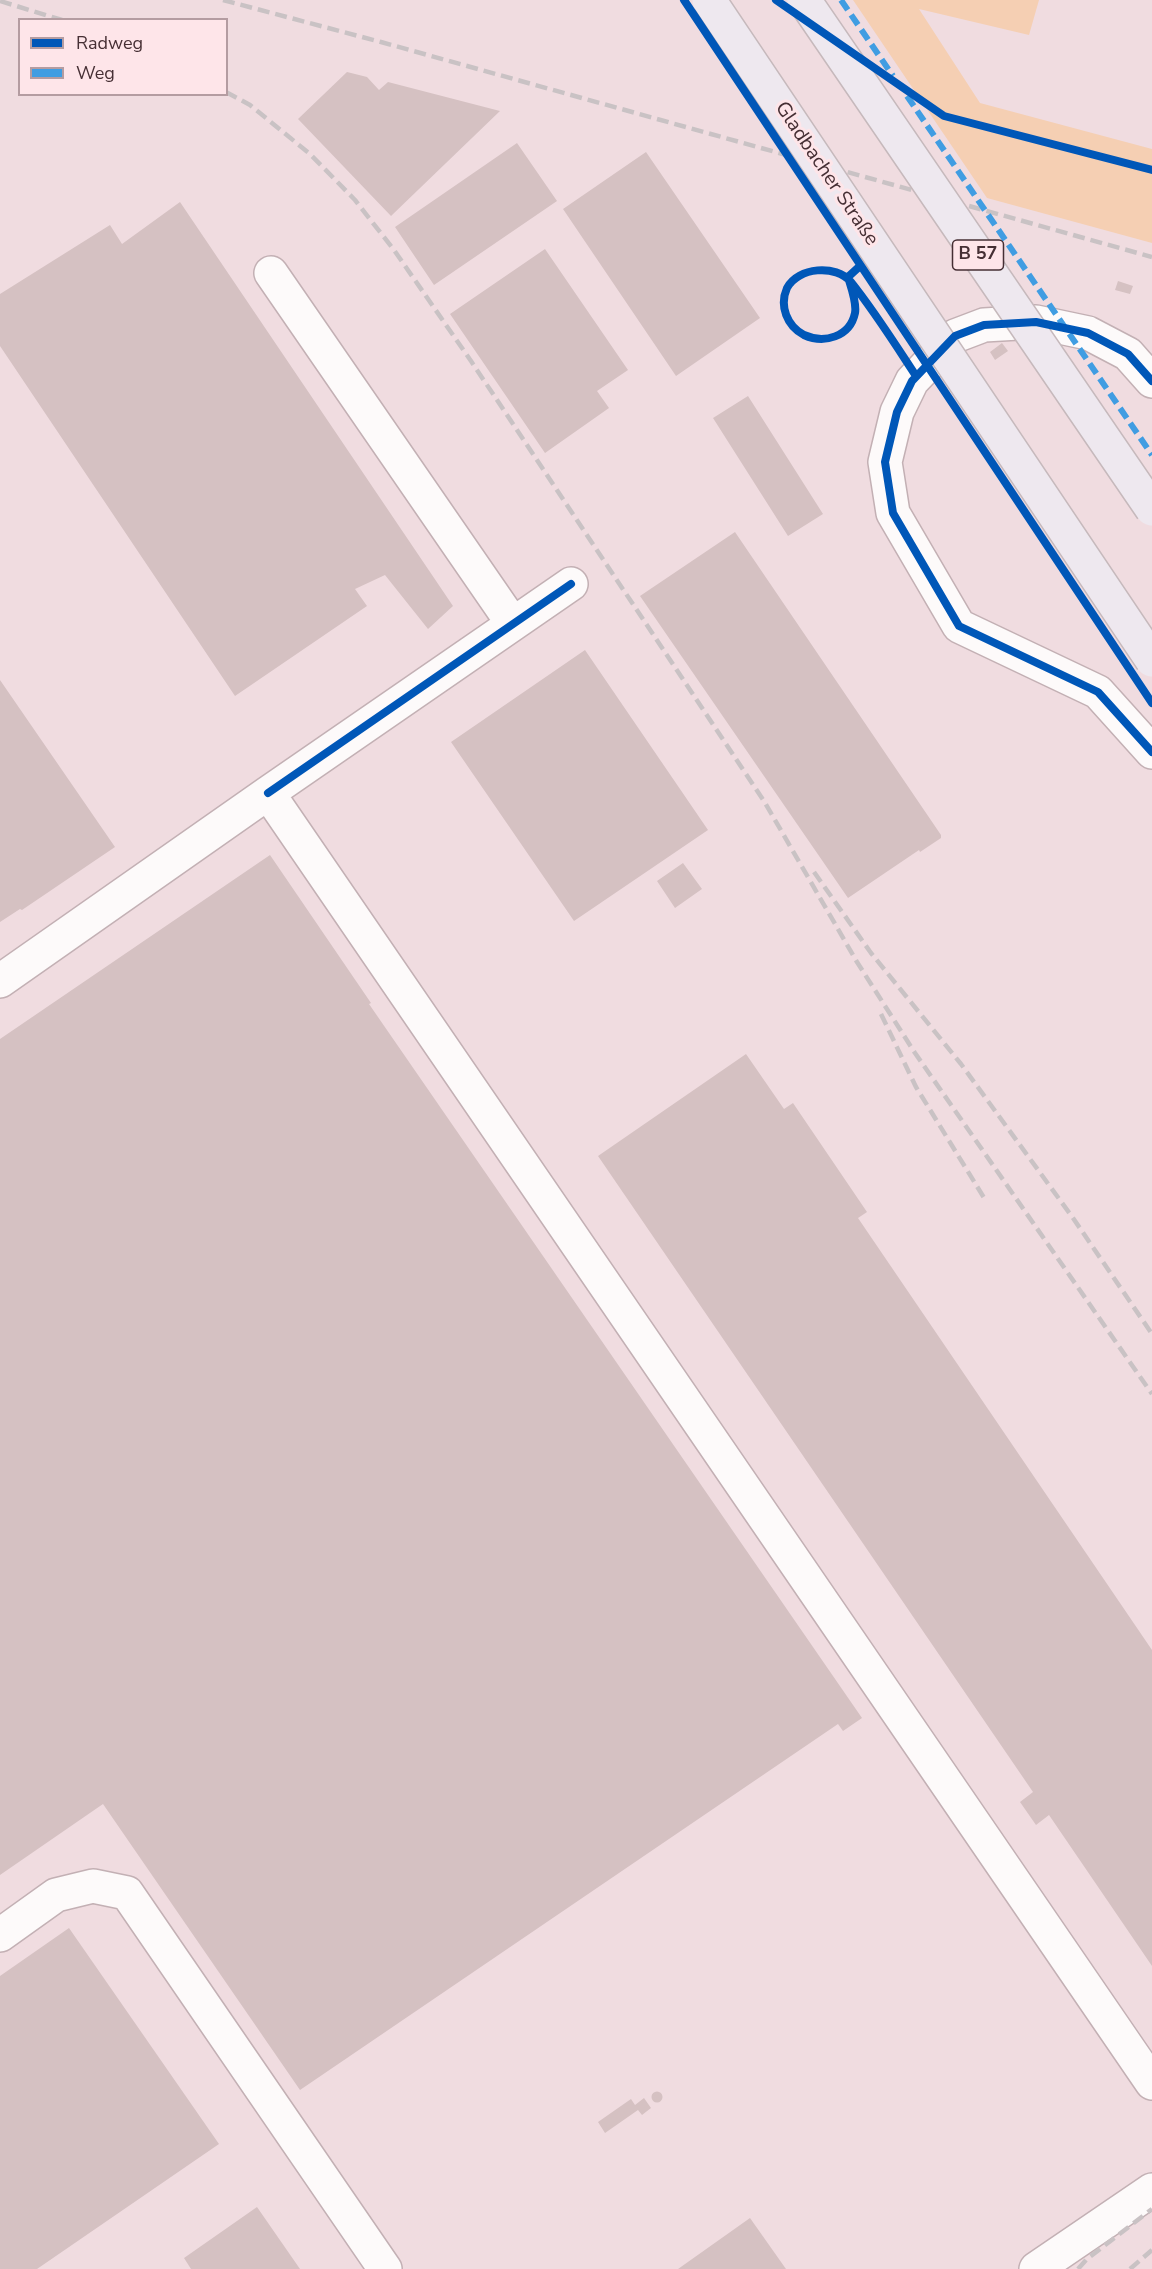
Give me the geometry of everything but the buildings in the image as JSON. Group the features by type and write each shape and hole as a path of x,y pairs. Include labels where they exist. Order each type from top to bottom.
{"main road":[{"name":"Gladbacher Straße","path":"709,0 1152,660"},
{"name":"B 57","path":"804,0 1152,509"}],"street":[{"path":"271,273 513,624"},
{"path":"1152,381 1128,354 1088,333 1036,322 984,325 955,336 912,381 897,412 885,462 893,513 959,626 1098,692 1152,752"},
{"path":"0,981 571,584"},
{"path":"268,793 1152,2083"},
{"path":"0,1935 56,1895 93,1886 126,1893 385,2269"},
{"path":"1036,2269 1152,2190"}],"shaded area":[{"path":"853,0 1039,0 1029,35 919,9 980,103 1152,149 1152,243 987,198"}],"railway":[{"path":"223,0 1152,257"},
{"path":"0,1 55,18"},
{"path":"228,93 250,105 310,154 355,200 394,250 471,361 764,801 857,962 915,1053 1152,1394"},
{"path":"814,872 871,953 961,1064 1073,1218 1152,1334"},
{"path":"881,1014 916,1087 986,1201"},
{"path":"1078,2269 1087,2259 1152,2209"},
{"path":"1130,2269 1152,2250"}],"marked path":[{"path":"841,0 893,76"},
{"path":"907,96 1152,455"}],"cycle path":[{"path":"684,0 1152,703"},
{"path":"776,0 944,116 1152,170"},
{"path":"860,266 848,277 849,281 851,285 854,300 855,313 848,328 842,333 828,338 812,338 798,331 789,321 784,302 787,288 792,281 808,272 818,270 836,272 844,276 851,282 860,293 916,376"},
{"path":"1152,381 1128,354 1088,333 1036,322 984,325 955,336 912,381 897,412 885,462 893,513 959,626 1098,692 1152,752"},
{"path":"268,793 571,584"}]}
